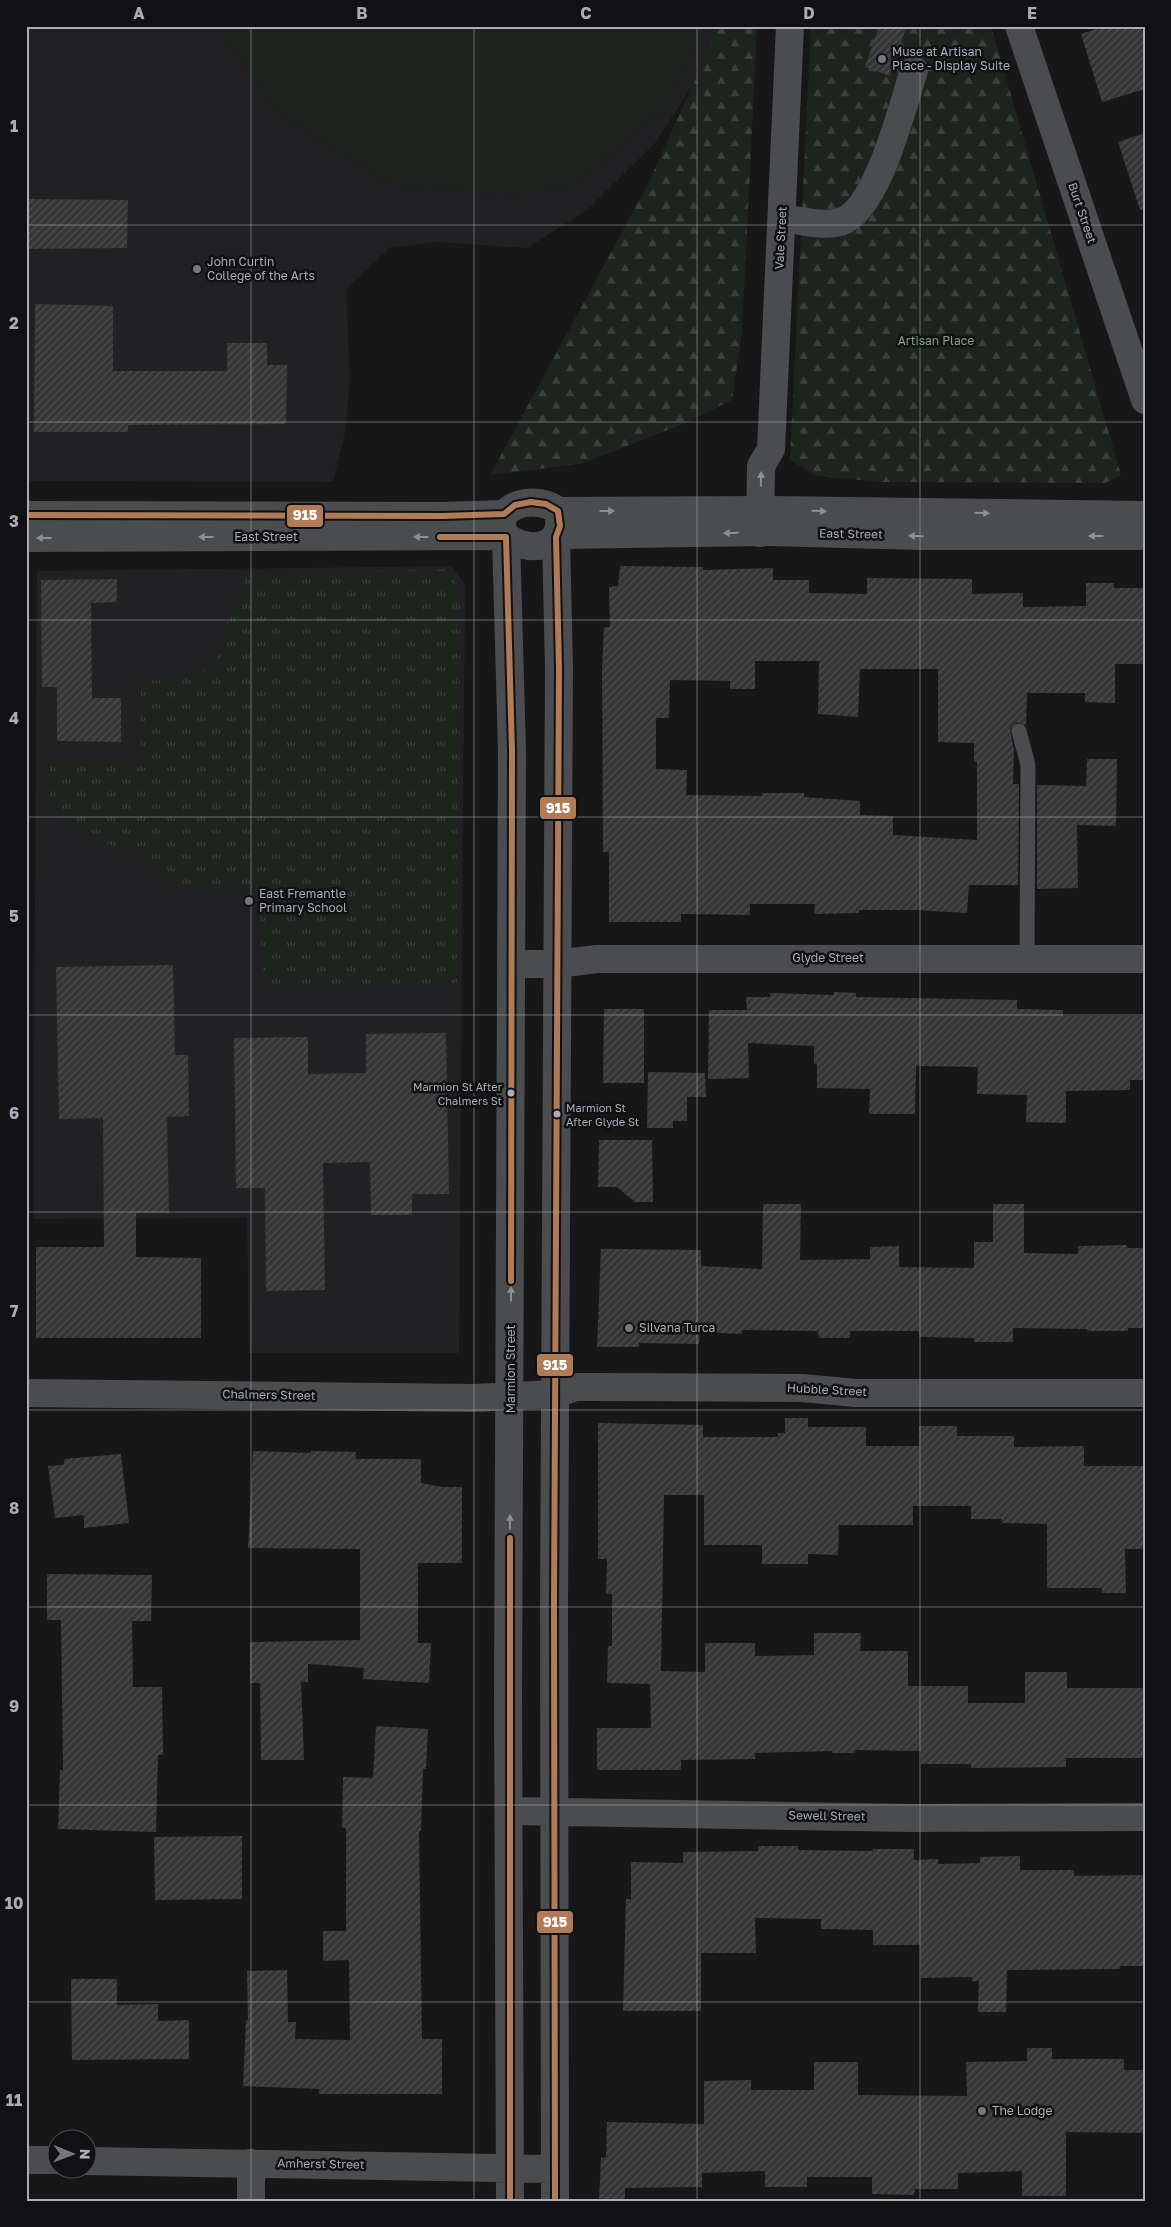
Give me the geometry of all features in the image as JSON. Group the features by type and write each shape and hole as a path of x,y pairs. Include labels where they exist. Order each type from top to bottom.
{"street":[{"name":"Vale Street","path":"770,522 778,465 771,449 790,26"},
{"name":"Burt Street","path":"1019,26 1145,400"},
{"path":"782,218 824,224 838,223 849,219 859,208 869,195 879,174 914,70"},
{"path":"555,2201 559,668 557,528 543,503 532,502 515,506 505,529 517,544 533,546 546,543 557,528"},
{"name":"East Street","path":"26,515 442,516 505,529"},
{"name":"East Street","path":"557,528 1145,515"},
{"name":"East Street","path":"770,522 1145,536"},
{"name":"East Street","path":"26,538 505,529"},
{"name":"Marmion Street","path":"505,529 512,751 509,1811 510,2201"},
{"name":"Glyde Street","path":"512,964 557,964 597,959 1145,958"},
{"name":"Hubble Street","path":"511,1396 556,1394 574,1387 802,1388 856,1393 1145,1393"},
{"name":"Chalmers Street","path":"26,1392 474,1398 511,1396"},
{"name":"Sewell Street","path":"509,1811 912,1818 1145,1817"},
{"path":"26,2160 48,2160"},
{"name":"Amherst Street","path":"98,2161 555,2169"},
{"path":"251,2163 251,2201"}],"lane":[{"path":"1019,731 1028,765 1027,959"}],"path":[{"path":"26,567 26,580"}],"shaded area":[{"name":"John Curtin College of the Arts","path":"26,26 720,26 718,47 655,143 587,210 527,248 436,242 389,248 346,290 350,380 345,433 333,482 26,481"},
{"name":"East Fremantle Primary School","path":"451,566 465,584 459,1353 249,1353 247,1218 33,1219 37,571"}],"green space":[{"path":"217,26 707,26 664,108 579,183 498,196 390,183 278,113"},
{"path":"713,26 757,26 742,332 732,400 686,423 580,464 490,475 646,188 711,45"},
{"name":"Artisan Place","path":"811,26 991,26 1121,475 1105,483 882,482 816,476 790,460"},
{"path":"446,569 460,587 458,983 264,986 258,890 178,887 139,856 85,835 50,809 49,761 141,762 141,680 177,681 214,666 247,574"}],"building":[{"name":"Muse at Artisan Place - Display Suite","path":"879,26 907,26 890,76 865,67"},
{"path":"1106,26 1131,26 1145,31 1145,89 1102,102 1081,34"},
{"path":"1145,133 1145,209 1140,210 1118,142"},
{"path":"28,199 128,200 127,248 28,249"},
{"path":"35,304 113,306 113,371 227,371 227,343 267,343 267,365 287,365 286,424 128,425 128,432 34,432"},
{"path":"620,566 703,567 703,570 773,568 773,580 809,580 809,593 867,594 867,578 972,579 972,594 1023,593 1023,607 1086,606 1086,583 1114,583 1114,588 1145,588 1145,664 1115,664 1115,703 1085,702 1085,693 1027,693 1026,725 1017,722 1010,729 1014,750 1013,784 1019,784 1018,885 969,885 967,913 916,910 859,910 859,913 814,914 815,904 750,904 750,915 681,914 681,922 609,922 609,852 603,852 602,670 604,627 610,627 609,587 618,586","holes":["755,661 819,661 818,714 858,717 860,669 938,669 938,742 974,743 974,762 977,762 977,840 893,835 893,816 860,815 860,801 804,797 804,793 762,793 762,796 686,795 687,770 656,769 656,718 669,718 670,680 730,681 730,689 755,689"]},
{"path":"117,579 117,602 91,603 92,698 121,698 121,742 57,741 57,687 42,687 41,580"},
{"path":"1087,759 1117,759 1116,826 1077,825 1078,888 1037,889 1037,785 1086,786"},
{"path":"173,965 175,1055 188,1055 189,1116 167,1117 169,1213 136,1213 136,1257 201,1258 201,1338 36,1338 36,1247 104,1247 103,1118 59,1119 56,967"},
{"path":"834,992 856,993 856,997 1017,1000 1017,1009 1063,1010 1063,1016 1145,1016 1145,1080 1130,1080 1130,1090 1066,1091 1066,1123 1026,1122 1027,1095 977,1094 978,1067 916,1066 915,1114 869,1114 870,1089 817,1088 817,1064 814,1064 814,1046 748,1043 749,1078 708,1079 709,1010 747,1010 746,997 770,997 770,993 834,995"},
{"path":"604,1009 644,1009 644,1083 603,1083"},
{"path":"446,1033 449,1194 412,1194 412,1215 371,1215 370,1162 323,1163 325,1290 266,1291 265,1188 236,1188 234,1038 308,1037 308,1074 366,1073 366,1034"},
{"path":"648,1072 705,1073 706,1097 687,1097 687,1121 673,1121 673,1128 647,1128"},
{"path":"599,1140 652,1140 653,1202 635,1202 617,1187 598,1187"},
{"path":"763,1204 801,1204 800,1260 870,1259 870,1247 899,1246 899,1267 974,1268 974,1242 993,1242 993,1204 1024,1204 1024,1253 1078,1254 1078,1246 1127,1245 1127,1248 1145,1248 1145,1328 1128,1328 1128,1331 1087,1331 1087,1329 1013,1328 1013,1342 974,1342 974,1338 919,1337 919,1331 850,1331 850,1338 819,1338 818,1331 742,1330 742,1334 700,1332 699,1344 639,1343 639,1347 597,1347 601,1249 701,1250 701,1266 762,1269"},
{"path":"785,1418 808,1418 808,1427 866,1427 866,1446 919,1446 919,1426 957,1426 957,1436 1014,1436 1014,1447 1084,1446 1084,1466 1145,1466 1145,1549 1125,1549 1126,1593 1102,1593 1102,1588 1047,1588 1047,1524 1002,1523 1001,1519 971,1519 971,1506 913,1506 913,1525 839,1525 838,1555 808,1554 808,1564 762,1564 762,1545 704,1545 704,1495 664,1495 661,1671 705,1672 705,1643 755,1643 755,1656 814,1655 814,1633 861,1633 860,1651 908,1651 908,1686 968,1686 968,1703 1025,1703 1025,1672 1067,1672 1067,1688 1145,1688 1145,1758 1066,1758 1066,1767 971,1768 971,1764 921,1764 921,1751 855,1750 855,1753 832,1753 832,1751 755,1753 755,1759 681,1760 681,1770 597,1770 597,1728 651,1728 650,1684 607,1683 608,1646 612,1646 612,1594 606,1594 607,1559 598,1559 598,1423 703,1425 703,1437 778,1437 778,1433 785,1433"},
{"path":"253,1451 356,1452 356,1459 421,1459 421,1483 442,1487 462,1487 462,1563 418,1563 418,1643 431,1643 429,1683 363,1679 364,1668 308,1664 308,1682 301,1682 304,1760 261,1760 260,1683 250,1683 250,1642 360,1640 360,1549 248,1548"},
{"path":"121,1454 129,1523 84,1528 84,1515 55,1518 48,1466 63,1465 65,1459"},
{"path":"47,1574 152,1575 151,1621 132,1621 133,1687 162,1687 163,1755 158,1755 156,1832 58,1829 60,1770 63,1770 61,1620 47,1620"},
{"path":"376,1726 428,1729 426,1769 423,1769 421,1831 419,1831 422,2039 442,2039 442,2094 319,2094 319,2089 243,2086 246,2020 248,2020 247,1971 287,1970 288,2022 296,2022 295,2039 350,2040 349,1960 323,1961 323,1931 346,1931 346,1828 342,1828 343,1777 373,1778"},
{"path":"242,1836 242,1899 155,1900 154,1837"},
{"path":"758,1846 798,1846 798,1850 873,1851 873,1849 914,1849 914,1860 938,1859 938,1864 980,1863 980,1857 1020,1856 1020,1870 1074,1870 1074,1876 1145,1875 1145,1966 1120,1966 1120,1969 1007,1970 1006,2012 978,2012 979,1981 972,1981 972,1977 921,1978 920,1945 873,1945 873,1930 821,1929 821,1919 755,1918 756,1953 701,1953 701,2011 623,2011 626,1899 631,1899 631,1862 683,1863 683,1852 758,1851"},
{"path":"71,1979 117,1979 117,2005 158,2004 158,2021 189,2020 189,2059 72,2060"},
{"path":"1027,2048 1052,2048 1052,2059 1124,2059 1124,2070 1145,2070 1145,2133 1066,2132 1066,2196 1022,2196 1022,2171 958,2173 958,2189 915,2189 914,2195 872,2194 872,2177 807,2177 807,2187 765,2187 765,2171 702,2173 702,2187 625,2188 625,2201 599,2201 601,2158 606,2157 607,2122 704,2124 704,2081 751,2080 751,2090 814,2090 814,2062 858,2062 858,2095 967,2096 966,2062 1027,2061"}],"transit line":[{"name":"915","path":"26,515 442,516 504,514 515,505 531,502 546,504 558,511 560,526 556,537 559,668 554,1605 555,2201"},
{"name":"915","path":"440,537 506,537 512,751 511,1281"},
{"name":"915","path":"510,1538 510,2201"}],"place":[{"name":"Muse at Artisan Place - Display Suite","path":"882,59"},
{"name":"John Curtin College of the Arts","path":"197,269"},
{"name":"East Fremantle Primary School","path":"249,901"},
{"name":"Marmion St After Chalmers St","path":"511,1093"},
{"name":"Marmion St After Glyde St","path":"557,1114"},
{"name":"Silvana Turca","path":"629,1328"},
{"name":"The Lodge","path":"982,2111"}]}
